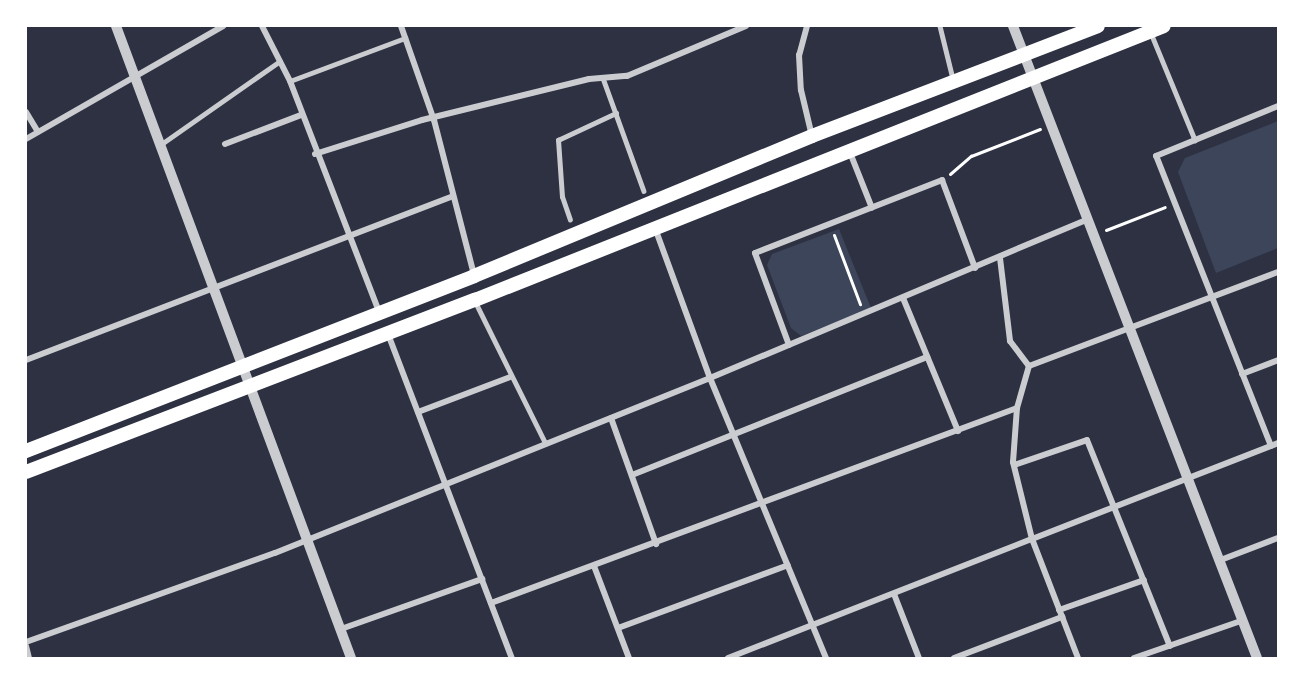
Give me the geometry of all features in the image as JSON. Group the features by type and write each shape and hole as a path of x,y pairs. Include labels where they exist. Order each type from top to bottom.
{"main road":[{"path":"26,451 474,276 812,136 1098,26"},
{"path":"26,472 475,300 1164,26"}],"street":[{"path":"116,26 308,537 351,658"},
{"path":"26,139 223,26"},
{"path":"262,26 290,81 315,154 379,312"},
{"path":"401,26 434,120 474,276"},
{"path":"723,26 728,33"},
{"path":"315,154 422,120 434,120 603,78 627,76 746,26"},
{"path":"807,26 799,55 801,90 812,136"},
{"path":"1013,26 1086,220 1131,330 1185,480 1257,658"},
{"path":"1271,446 1156,156 1278,106"},
{"path":"26,112 38,132"},
{"path":"225,144 301,115"},
{"path":"849,150 872,208"},
{"path":"789,345 755,254 942,180 975,268"},
{"path":"26,360 453,196"},
{"path":"29,658 26,644 275,553 308,537 710,378 1086,220"},
{"path":"655,227 710,378 826,658"},
{"path":"1000,258 1010,341 1029,366"},
{"path":"1029,366 1131,330 1278,272"},
{"path":"903,298 958,431"},
{"path":"387,332 512,658"},
{"path":"632,475 735,436 927,357"},
{"path":"1242,374 1278,360"},
{"path":"1029,366 1017,408 1014,465 1032,539 1078,658"},
{"path":"418,412 510,377"},
{"path":"491,603 764,505 1017,408"},
{"path":"611,418 657,544"},
{"path":"1014,465 1087,440 1170,646"},
{"path":"728,658 1278,443"},
{"path":"1218,561 1278,538"},
{"path":"618,628 788,565"},
{"path":"594,566 629,658"},
{"path":"341,629 482,579"},
{"path":"1059,610 1144,580"},
{"path":"894,594 919,658"},
{"path":"954,658 1062,617"},
{"path":"1134,658 1150,656 1170,646 1241,621"}],"lane":[{"path":"940,26 954,81"},
{"path":"1150,31 1195,140"},
{"path":"290,81 405,38"},
{"path":"160,145 280,62"},
{"path":"603,78 644,191"},
{"path":"570,220 562,196 558,140 616,113"},
{"path":"475,300 510,377 546,444"}],"path":[{"path":"942,180 971,156 1050,125"},
{"path":"1092,235 1175,203"},
{"path":"830,224 858,294 861,315"}],"shaded area":[{"path":"1278,121 1278,248 1216,273 1178,172 1185,158"},
{"path":"839,229 871,308 801,336 791,328 767,265 772,254"}]}
